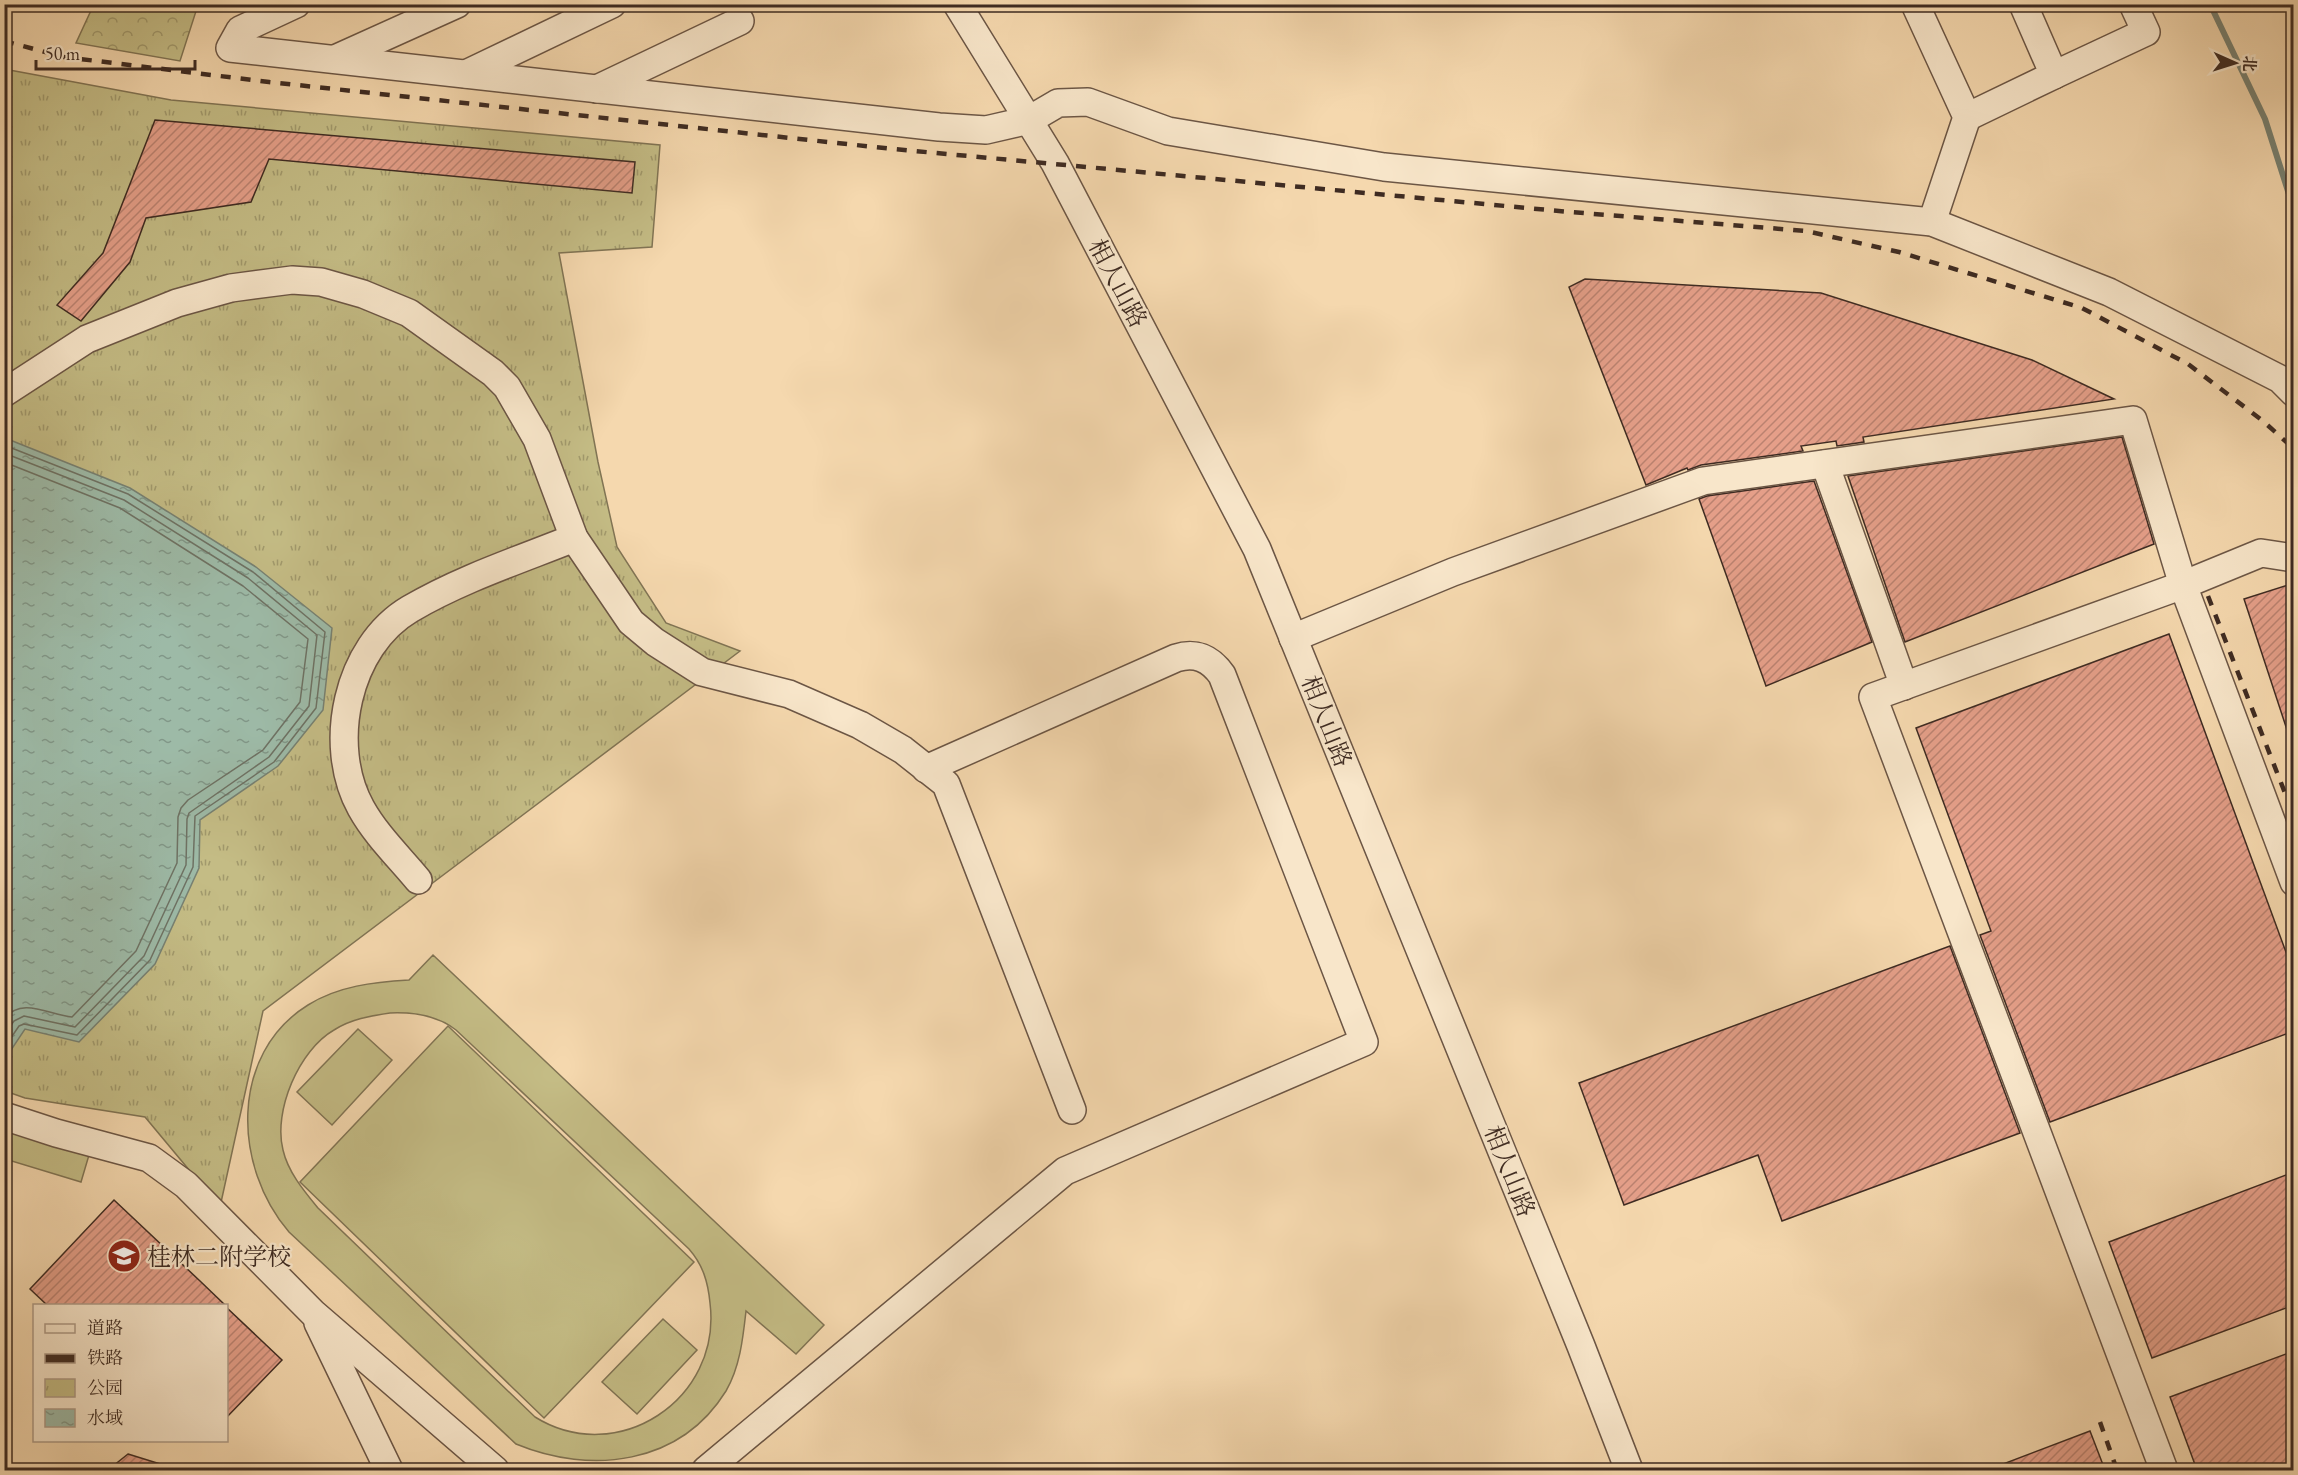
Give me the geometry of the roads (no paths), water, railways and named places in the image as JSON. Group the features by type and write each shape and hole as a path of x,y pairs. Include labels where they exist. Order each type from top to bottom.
{"street":[{"path":"296,4 240,30 230,48 939,127 986,130 1029,120 1058,103 1088,102 1168,131 1384,167 1932,222 2109,292 2280,380 2294,393"},
{"path":"333,60 457,4"},
{"path":"466,75 612,4"},
{"name":"相人山路","path":"957,4 1055,163 1257,549 1581,1346 1629,1470"},
{"path":"1915,4 1967,117 1932,222"},
{"path":"2023,4 2054,75"},
{"path":"1967,117 2146,32 2133,4"},
{"path":"597,89 740,21"},
{"path":"4,393 87,339 177,303 231,288 292,280 321,282 363,294 409,313 493,373 507,387 537,439 574,538 631,622 655,642 702,672 789,694 860,725 903,750 946,784 1072,1110"},
{"path":"1293,638 1453,572 1703,481 2133,420 2183,585 2294,882"},
{"path":"1825,464 1904,686"},
{"path":"418,880 375,829 360,807 350,778 345,746 345,719 352,682 375,639 409,609 456,585 574,538"},
{"path":"2164,1470 1873,697 2183,585 2261,553 2294,558"},
{"path":"706,1470 1065,1171 1364,1042 1222,675 1210,662 1191,655 1176,658 926,769"},
{"path":"4,1116 56,1133 149,1158 186,1185 313,1313 495,1470"},
{"path":"313,1313 389,1470"}],"water":[{"path":"5,438 130,488 256,567 332,628 323,710 278,766 200,820 199,868 155,964 79,1042 25,1029 5,1059"}],"waterway":[{"path":"2210,4 2265,119 2294,210"}],"railway":[{"path":"4,41 64,57 269,82 893,149 1570,212 1806,231 1899,252 2082,308 2188,364 2263,421 2294,449"},
{"path":"2208,596 2294,816"},
{"path":"2100,1422 2117,1470"}],"place":[{"name":"桂林二附学校","path":"124,1256"}]}
